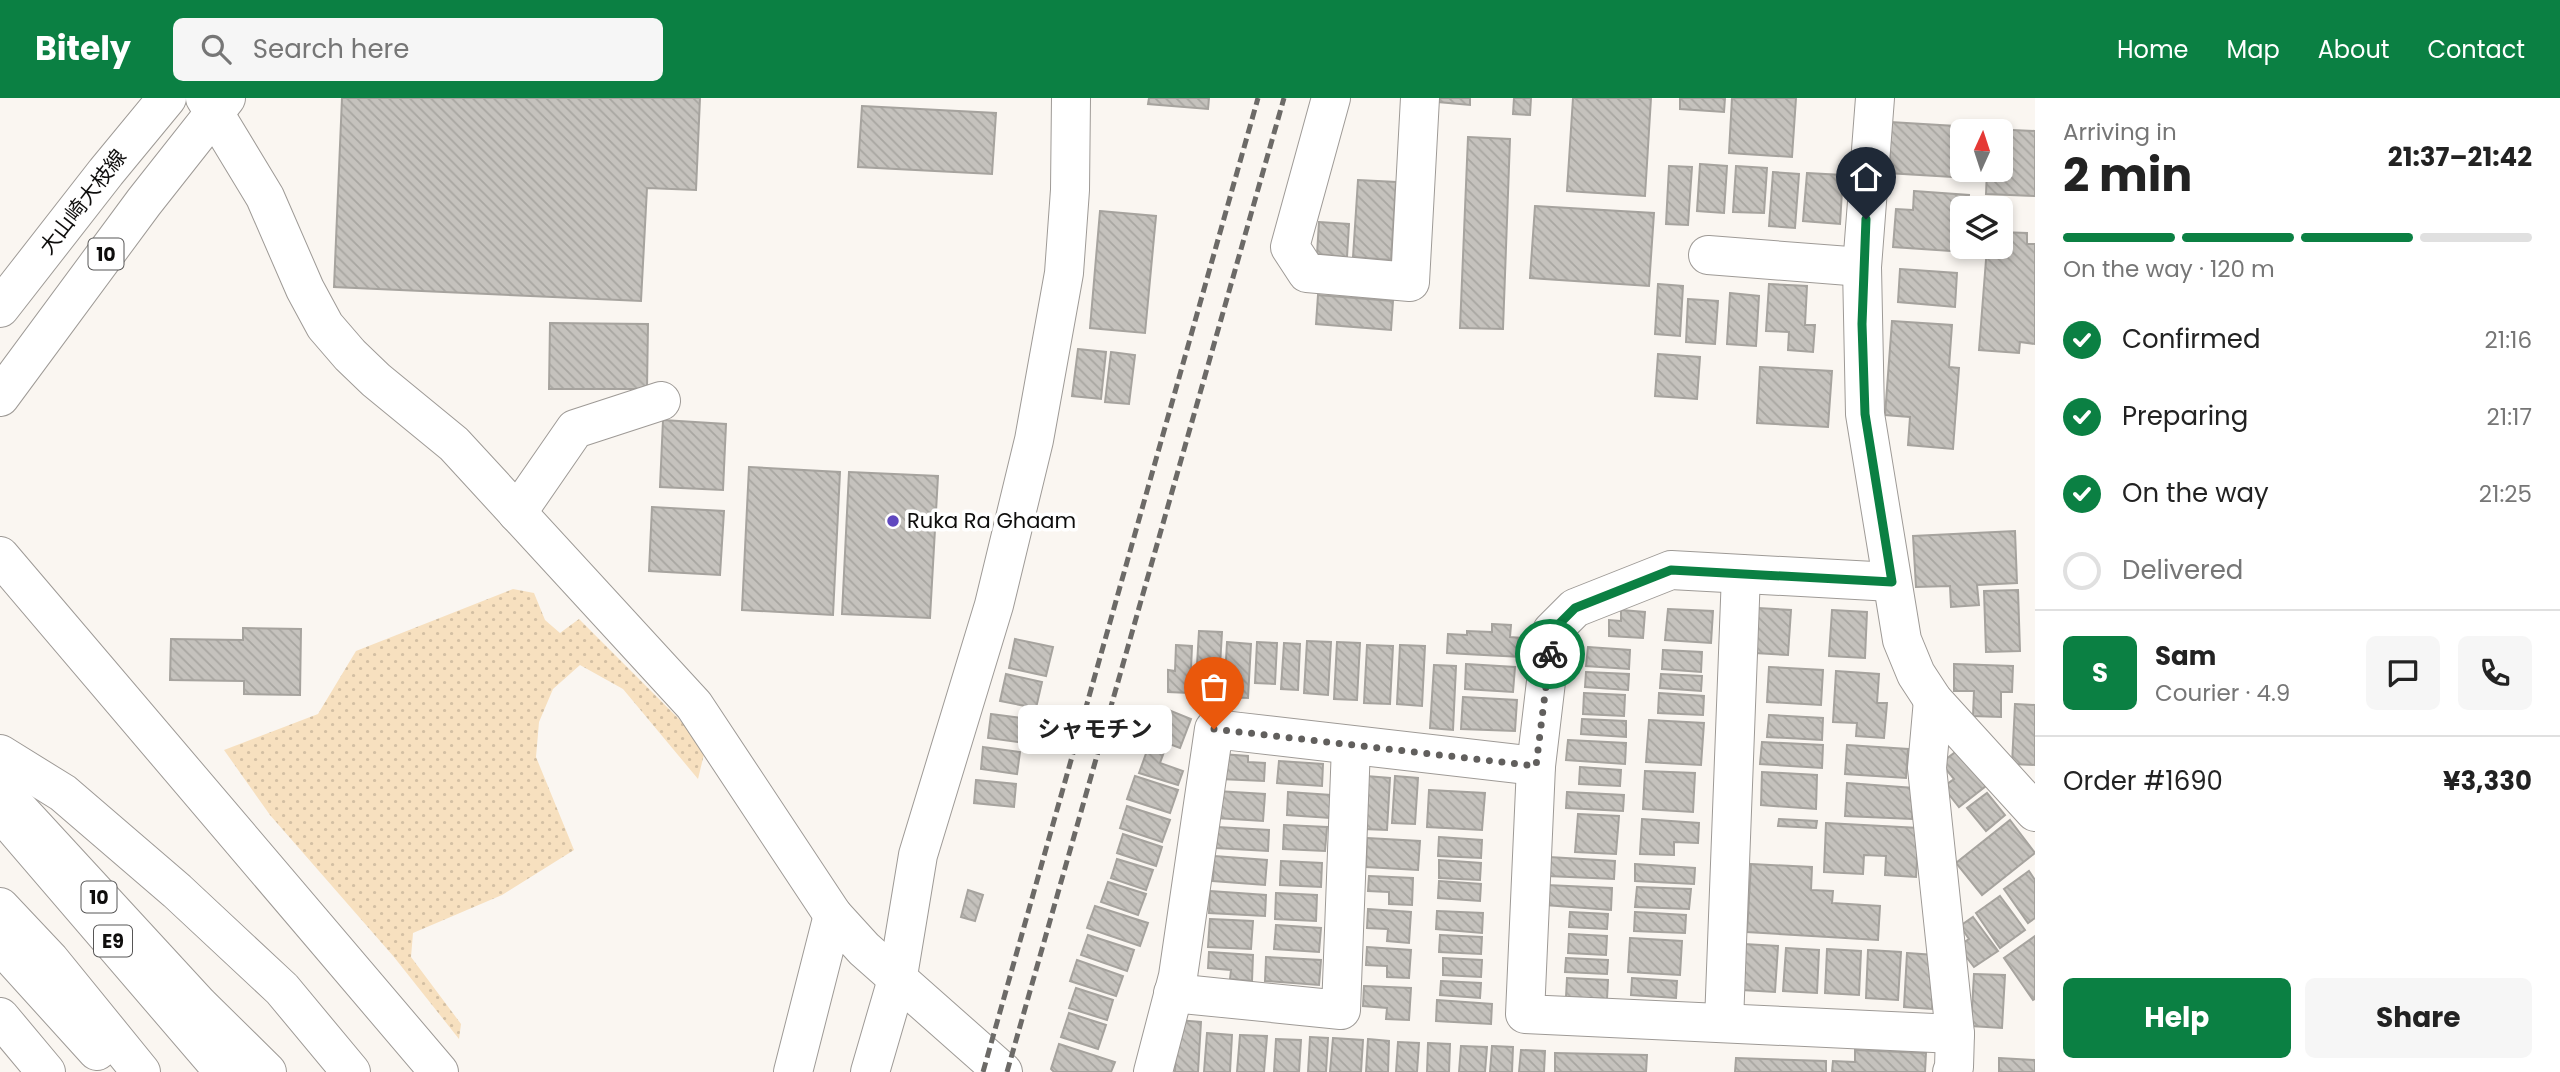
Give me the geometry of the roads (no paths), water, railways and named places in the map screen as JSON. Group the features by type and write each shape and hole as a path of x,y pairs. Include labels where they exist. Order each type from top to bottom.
{"main road":[{"name":"大山崎大枝線","path":"0,308 167,98"},
{"path":"870,1072 898,976 918,855 994,605 1034,440 1064,273 1070,190 1071,98"},
{"path":"1331,98 1290,247 1307,273 1410,282 1420,98"},
{"path":"1875,98 1862,267 1865,414 1902,640 1916,674 1933,700 2035,812"},
{"path":"216,103 265,197 305,289 325,326 376,380 454,444 694,705 833,915 864,949 898,976 1003,1072"},
{"name":"10","path":"0,397 216,103"},
{"path":"1708,255 1862,267"},
{"path":"517,513 575,429 660,401"},
{"path":"0,556 439,1072"},
{"path":"1892,582 1671,570 1575,608 1552,631 1536,766 1525,1014 1955,1034"},
{"path":"1724,1022 1741,574"},
{"path":"1933,700 1927,768 1955,1034 1952,1072"},
{"path":"1153,1072 1178,976 1214,729 1536,766"},
{"path":"1173,993 1341,1010 1351,746"},
{"path":"0,754 63,793 177,891 282,989 351,1072"},
{"name":"10","path":"0,789 199,1005 267,1072"},
{"name":"E9","path":"0,811 224,1072"},
{"path":"0,907 50,960 141,1072"},
{"path":"0,914 111,1062"},
{"path":"793,1072 833,915"},
{"path":"0,943 111,1062"},
{"path":"0,1017 46,1072"}],"railway":[{"path":"983,1072 1258,98"},
{"path":"1007,1072 1284,98"}],"place":[{"name":"Ruka Ra Ghaam","path":"893,521"},
{"name":"シャモチン","path":"1214,729"}]}
